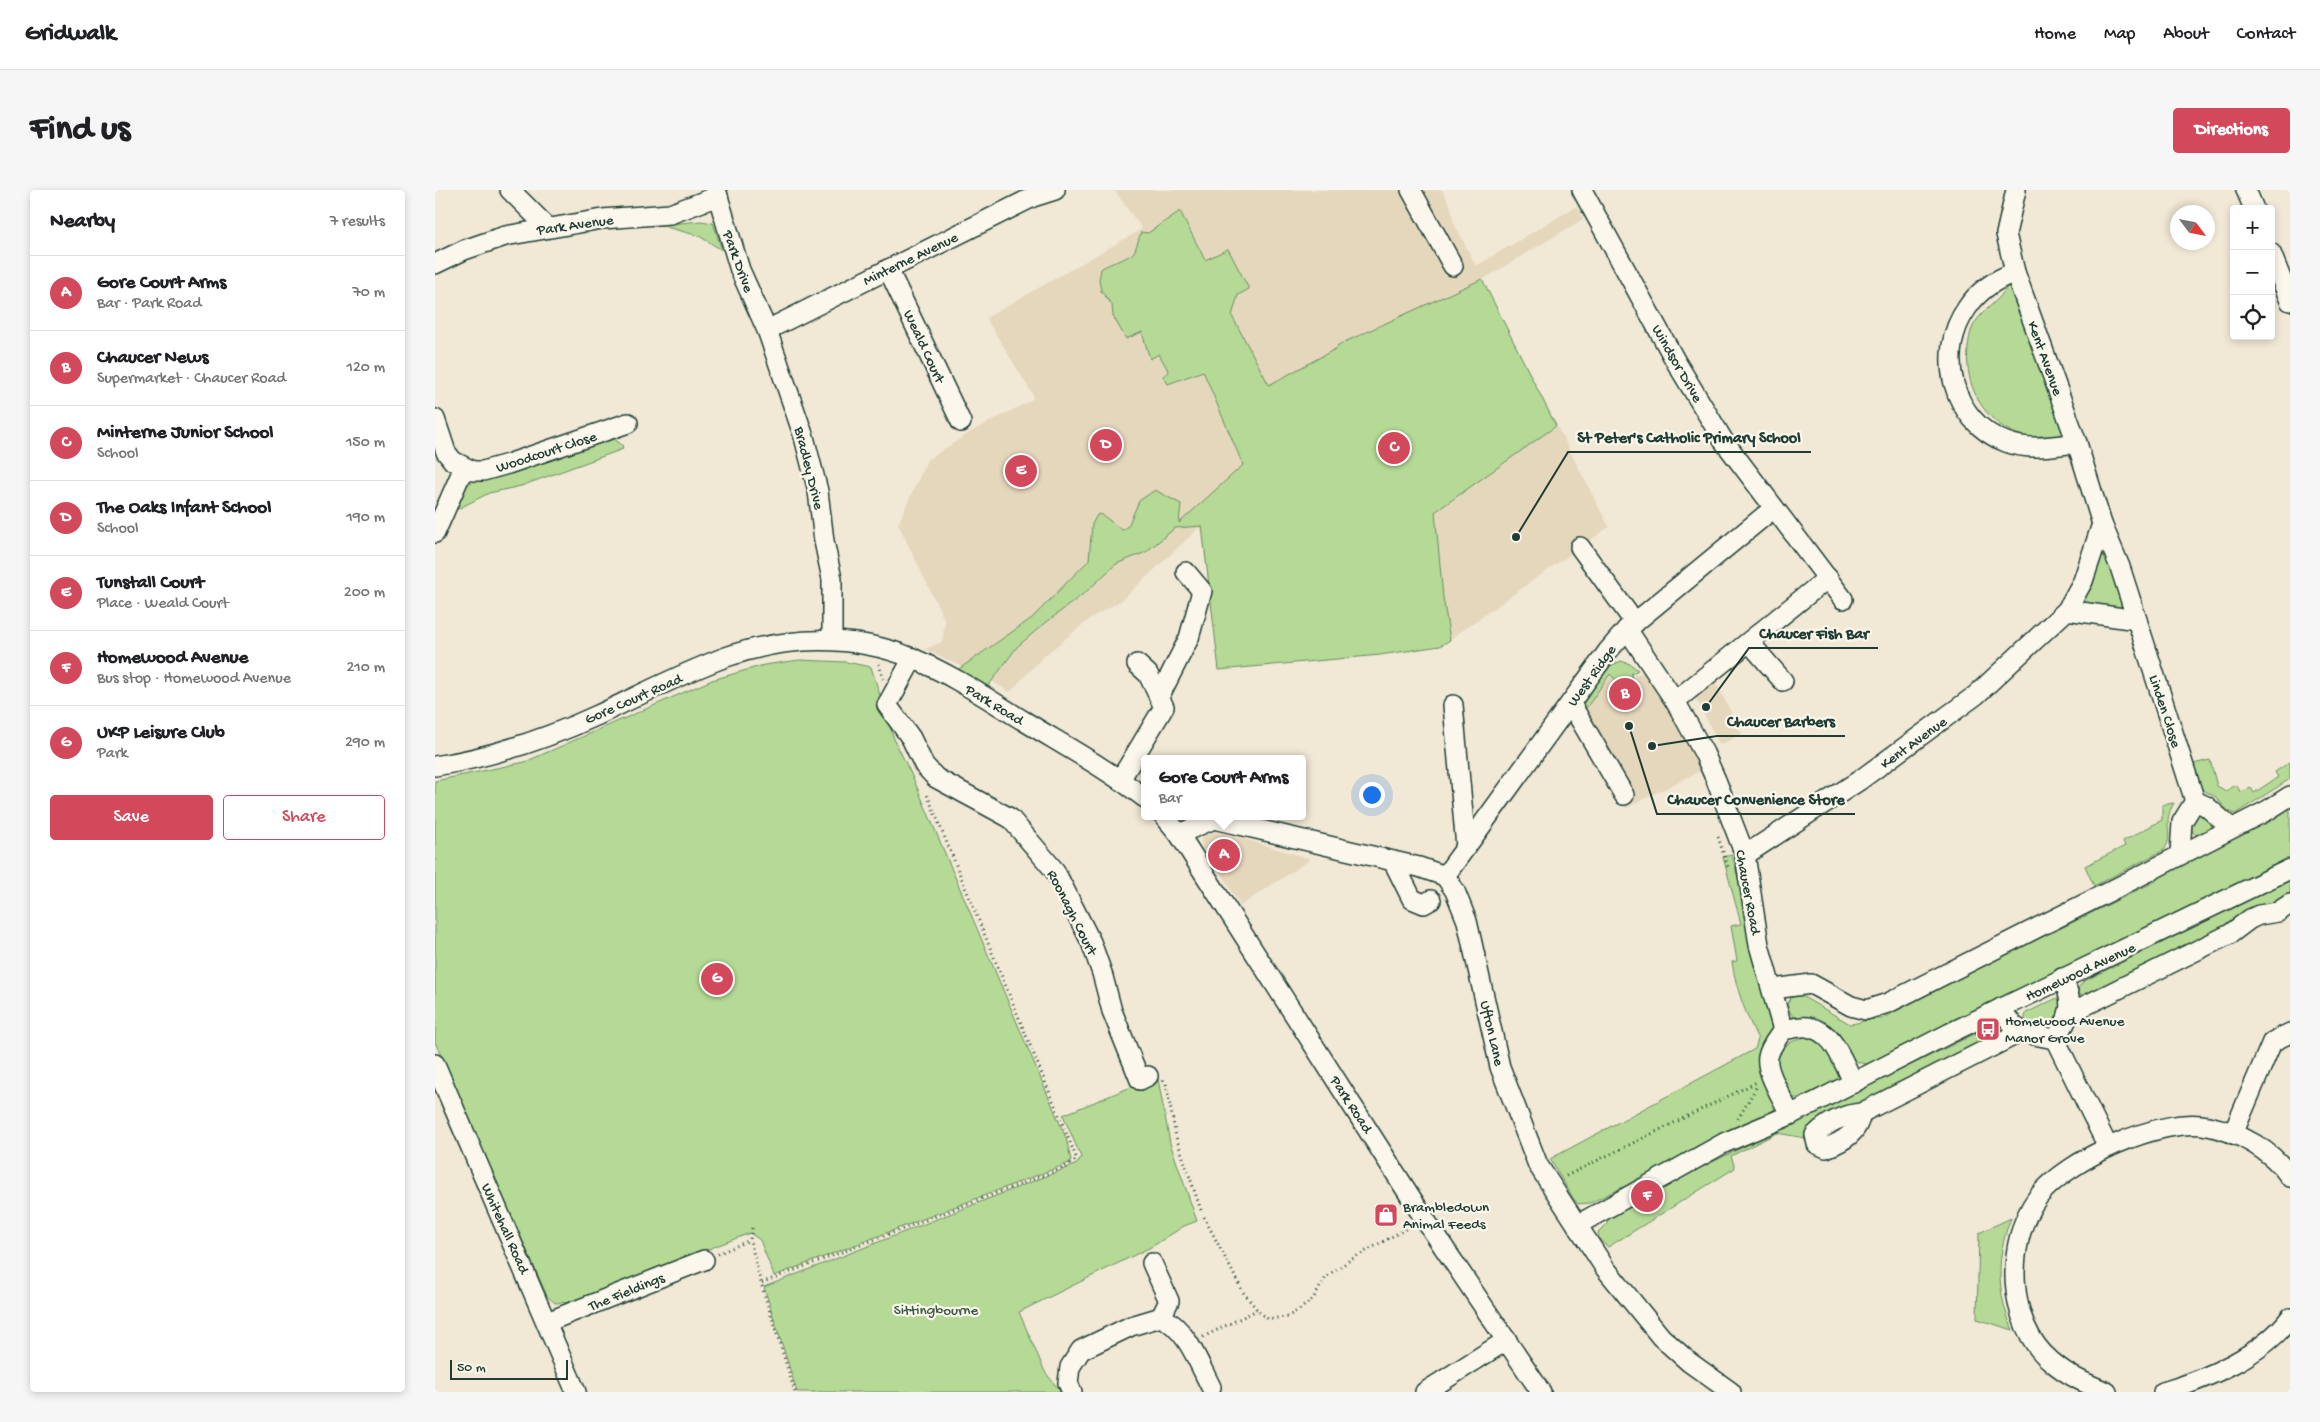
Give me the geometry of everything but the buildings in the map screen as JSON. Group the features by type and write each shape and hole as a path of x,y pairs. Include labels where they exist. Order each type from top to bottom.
{"street":[{"path":"510,190 547,227"},
{"name":"Minterne Avenue","path":"767,330 1031,194 1055,190"},
{"path":"1411,190 1453,266"},
{"name":"Windsor Drive","path":"1582,190 1695,394 1723,440 1843,599"},
{"name":"Kent Avenue","path":"2015,190 2006,234 2015,272 2077,443 2102,524 2120,567 2137,620"},
{"path":"2245,190 2252,205"},
{"name":"Park Avenue","path":"435,264 464,250 505,236 547,227 602,219 670,214 717,193"},
{"name":"Park Drive","path":"717,193 740,270 767,330"},
{"path":"2275,263 2290,301"},
{"name":"Weald Court","path":"888,269 961,422"},
{"path":"2015,272 1985,289 1967,307 1956,326 1950,354 1952,382 1960,400 1978,425 2004,441 2023,447 2077,443"},
{"name":"Bradley Drive","path":"767,330 804,437 818,491 824,541 832,579 832,639"},
{"path":"435,419 447,452 453,461 463,467 435,533"},
{"name":"Woodcourt Close","path":"463,467 473,471 483,471 628,423"},
{"name":"West Ridge","path":"1445,876 1608,651 1631,626 1774,508"},
{"name":"Kent Avenue","path":"1745,855 1861,780 1976,695 2067,610 2083,581 2102,524"},
{"name":"Chaucer Road","path":"1580,547 1631,626 1704,753 1745,855 1759,945 1773,989 1783,1030"},
{"path":"1159,697 1189,638 1202,591 1186,572"},
{"path":"1675,701 1750,643 1828,578"},
{"path":"2067,610 2137,620"},
{"name":"Linden Close","path":"2137,620 2195,801"},
{"name":"Park Road","path":"832,639 882,648 913,658 995,703 1141,795"},
{"name":"Gore Court Road","path":"435,766 529,743 726,657 798,641 832,639"},
{"path":"1750,643 1783,681"},
{"path":"887,705 913,658"},
{"path":"1119,780 1164,708 1148,674 1137,664"},
{"path":"1571,704 1624,795"},
{"name":"Roonagh Court","path":"887,705 911,738 924,765 936,778 1010,818 1055,871 1091,942 1112,1011 1141,1080 1148,1076"},
{"path":"1453,706 1466,847"},
{"path":"1773,989 1811,984 1851,1006 1866,1010 1887,1003 2134,879 2290,796"},
{"path":"2180,854 2182,822 2195,801 2206,806 2231,828"},
{"name":"Park Road","path":"1167,820 1179,834 1424,1218 1541,1392"},
{"path":"1179,834 1212,820"},
{"path":"1218,820 1393,861 1445,876"},
{"path":"1393,861 1412,899 1423,904 1431,900"},
{"name":"Homewood Avenue","path":"1577,1225 1724,1143 1790,1115 2001,1008 2290,869"},
{"name":"Ufton Lane","path":"1445,876 1455,891 1467,921 1500,1067 1538,1165 1605,1268 1661,1337 1689,1362 1731,1392"},
{"path":"2068,1014 2230,934 2250,919 2259,915 2278,912 2290,904"},
{"path":"2055,1039 2068,1014 2071,1001 2069,990 2062,978"},
{"path":"2001,1008 2010,1024 2021,1032 2055,1039"},
{"path":"1790,1115 1766,1078 1767,1059 1773,1044 1783,1030 1805,1027 1819,1030 1829,1038 1854,1083"},
{"path":"1861,1113 2021,1032"},
{"path":"2233,1134 2272,1042 2290,1033"},
{"path":"2055,1039 2108,1147"},
{"name":"Whitehall Road","path":"435,1064 576,1392"},
{"path":"2107,1392 2075,1379 2049,1360 2026,1324 2019,1308 2014,1277 2025,1218 2039,1196 2058,1177 2108,1147 2155,1130 2181,1125 2207,1126 2233,1134 2259,1147 2274,1159 2290,1177"},
{"name":"The Fieldings","path":"547,1322 704,1260"},
{"path":"1152,1263 1169,1301 1161,1317"},
{"path":"1072,1392 1068,1383 1070,1367 1081,1350 1131,1326 1161,1317 1173,1322 1189,1344 1211,1387"},
{"path":"2163,1392 2203,1377 2244,1356 2269,1340 2290,1318"},
{"path":"1425,1392 1507,1340"}],"path":[{"path":"882,648 878,665 887,694 887,705"},
{"path":"761,1283 1065,1167 1074,1161 1075,1157 923,785"},
{"path":"1148,1076 1159,1076 1166,1084 1176,1137 1202,1213"},
{"path":"1549,1184 1766,1078"},
{"path":"1724,1143 1766,1078"},
{"path":"1204,1217 1243,1292 1257,1310 1269,1319 1287,1317 1313,1299 1326,1277 1350,1260 1377,1247 1424,1218"},
{"path":"752,1228 750,1240 761,1283 795,1392"},
{"path":"704,1260 750,1240"},
{"path":"1189,1344 1257,1310"}],"shaded area":[{"path":"1442,190 1451,207 1453,221 1476,266 1577,206 1583,219 1482,280 1609,527 1440,646 1380,655 1219,670 1201,526 1122,600 1091,618 1044,656 1010,692 984,677 925,649 942,642 945,621 898,524 927,460 974,430 1032,400 1033,395 986,318 1142,229 1115,191"},
{"path":"1648,669 1702,770 1626,808 1594,751 1582,714 1610,673 1620,684"},
{"path":"1716,683 1742,734 1720,745 1694,695"},
{"path":"1215,832 1311,859 1240,906 1223,876 1202,848 1201,841 1204,836"}],"green space":[{"path":"1180,211 1205,260 1228,249 1249,289 1238,295 1232,316 1269,385 1337,348 1338,345 1482,279 1556,426 1435,512 1443,597 1450,640 1440,646 1380,655 1219,670 1202,526 1175,528 1146,552 1116,564 1087,591 1039,628 1017,647 986,689 956,671 1032,618 1089,560 1092,524 1097,515 1101,514 1122,530 1128,526 1139,501 1155,490 1181,504 1179,523 1243,465 1203,371 1168,384 1163,376 1169,372 1159,354 1150,359 1142,332 1126,339 1113,316 1112,305 1101,291 1099,280 1101,269 1132,254 1141,232 1148,233"},
{"path":"701,221 713,223 722,250 699,236 659,225"},
{"path":"2012,283 2065,437 2042,439 2021,435 2002,426 1987,413 1976,396 1969,376 1967,354 1974,324 2005,291 2008,284"},
{"path":"613,438 622,445 623,449 521,486 489,493 456,510 468,484 477,479 511,473"},
{"path":"2105,552 2109,553 2123,605 2117,609 2084,604 2082,600 2101,556"},
{"path":"800,660 846,662 871,667 894,739 913,778 1066,1138 1071,1160 1069,1163 774,1276 760,1240 750,1233 571,1302 555,1303 547,1296 435,1042 435,781 525,762 712,680 764,665"},
{"path":"1621,661 1630,664 1638,670 1631,674 1632,678 1620,684 1610,674 1582,714 1579,709 1608,667"},
{"path":"2210,760 2217,786 2226,791 2236,785 2241,792 2251,788 2254,793 2278,777 2275,772 2290,762 2290,779 2235,814 2228,811 2216,797 2203,790 2199,783 2193,764"},
{"path":"2174,803 2170,810 2168,839 2164,850 2094,886 2085,866 2125,846 2123,841 2162,820 2162,805"},
{"path":"2290,808 2290,860 1876,1064 1864,1064 1855,1061 1835,1031 1828,1026 1805,1023 1795,1019 1787,1005 1792,996 1800,995 1850,1024 1881,1019 1976,970 1979,963 2047,931 2051,933 2156,881 2159,873 2257,823 2266,824"},
{"path":"2199,812 2214,825 2213,829 2200,837 2193,833 2191,826 2191,820"},
{"path":"1732,855 1776,1023 1776,1105 1770,1116 1590,1203 1578,1204 1550,1159 1755,1049 1758,1039 1742,1002 1732,962 1737,961 1731,926 1741,924 1723,857"},
{"path":"2290,880 2290,899 2084,997 2079,993 2078,988 2084,981"},
{"path":"2057,998 2064,1003 2053,1028 2049,1030 2024,1023 2026,1013"},
{"path":"1999,1022 2010,1028 1811,1139 1777,1133 1731,1156 1735,1168 1608,1247 1599,1239 1598,1233 1607,1224 1606,1214"},
{"path":"1813,1034 1819,1036 1843,1073 1838,1080 1798,1098 1792,1098 1780,1078 1775,1054 1791,1042"},
{"name":"Sittingbourne","path":"1158,1079 1170,1143 1197,1221 1184,1226 1153,1246 1019,1312 1045,1372 1061,1392 797,1392 764,1287 1077,1164 1081,1157 1063,1115 1131,1087"},
{"path":"2011,1218 2003,1246 2000,1274 2003,1302 2013,1330 1977,1319 1979,1233"}],"place":[{"name":"The Oaks Infant School","path":"1106,445"},
{"name":"Minterne Junior School","path":"1394,448"},
{"name":"Tunstall Court","path":"1021,471"},
{"name":"St Peter's Catholic Primary School","path":"1516,537"},
{"name":"Chaucer News","path":"1625,694"},
{"name":"Chaucer Fish Bar","path":"1706,707"},
{"name":"Chaucer Convenience Store","path":"1629,726"},
{"name":"Chaucer Barbers","path":"1652,746"},
{"name":"Gore Court Arms","path":"1224,855"},
{"name":"UKP Leisure Club","path":"717,979"},
{"name":"Homewood Avenue Manor Grove","path":"1988,1029"},
{"name":"Homewood Avenue","path":"1647,1196"},
{"name":"Brambledown Animal Feeds","path":"1386,1215"}]}
